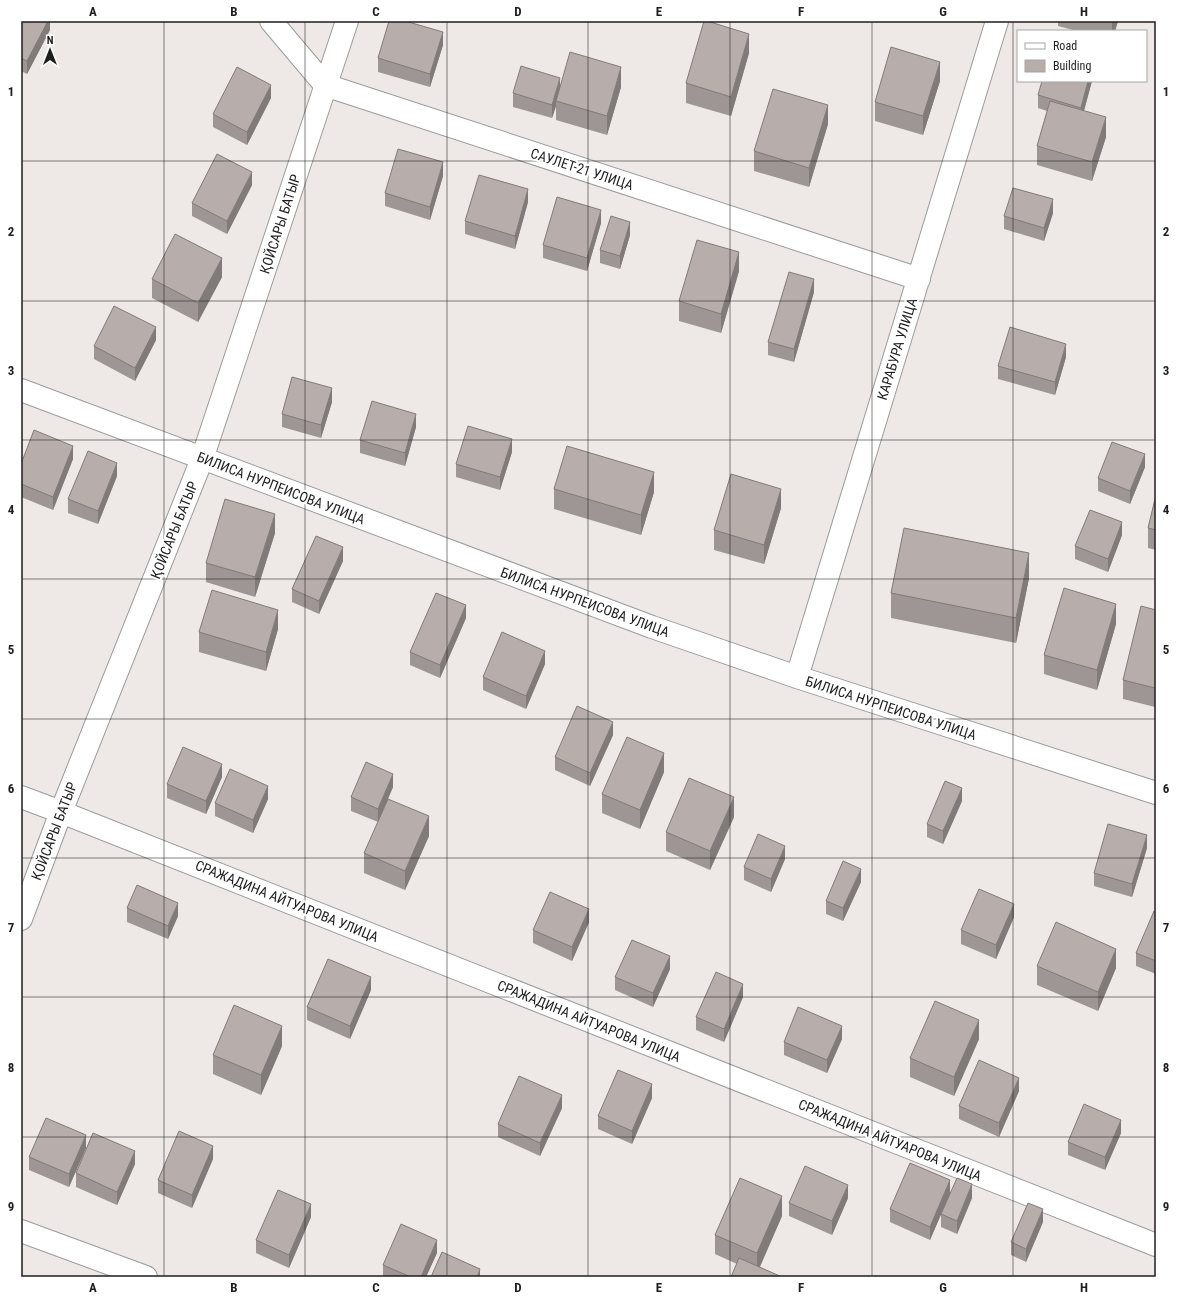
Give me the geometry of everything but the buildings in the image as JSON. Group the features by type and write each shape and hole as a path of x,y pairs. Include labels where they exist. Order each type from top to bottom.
{"street":[{"path":"271,21 325,85"},
{"name":"ҚОЙСАРЫ БАТЫР","path":"21,919 61,812 202,459 347,21"},
{"name":"КАРАБУРА УЛИЦА","path":"797,678 998,21"},
{"name":"САУЛЕТ-21 УЛИЦА","path":"325,85 919,279"},
{"name":"БИЛИСА НУРПЕИСОВА УЛИЦА","path":"21,390 652,628 797,678 1156,793"},
{"name":"СРАЖАДИНА АЙТУАРОВА УЛИЦА","path":"21,797 1156,1245"},
{"path":"21,1231 146,1277"}]}
